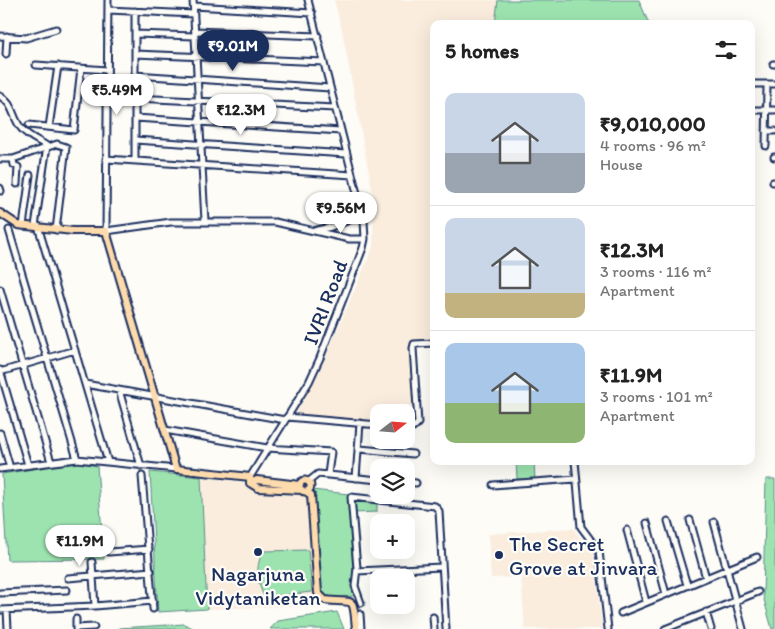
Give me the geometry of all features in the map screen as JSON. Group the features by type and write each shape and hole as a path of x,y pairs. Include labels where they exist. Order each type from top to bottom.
{"main road":[{"path":"0,213 18,226 37,226 56,230 106,231 176,469 250,480 258,488 303,489 311,486 308,482"},
{"path":"303,489 310,495 318,595 325,600 346,600 352,604 356,629"}],"street":[{"path":"108,0 106,231 171,222 275,222 349,240 366,239"},
{"name":"IVRI Road","path":"250,480 266,448 286,419 320,358 366,239 362,215 308,0"},
{"path":"205,221 193,3 312,13"},
{"path":"108,10 194,14"},
{"path":"135,160 136,11"},
{"path":"0,36 26,38 56,29"},
{"path":"135,34 318,36"},
{"path":"6,36 6,54"},
{"path":"135,54 324,62"},
{"path":"36,64 107,70"},
{"path":"49,127 58,66"},
{"path":"29,125 74,130 81,68"},
{"path":"135,75 330,88"},
{"path":"755,84 775,84"},
{"path":"766,146 767,84"},
{"path":"0,96 6,99 13,108 21,128 47,146"},
{"path":"135,98 335,108"},
{"path":"755,110 775,110"},
{"path":"135,118 341,130"},
{"path":"766,131 775,132"},
{"path":"135,140 346,154"},
{"path":"0,159 13,159 57,144 66,147 56,230"},
{"path":"47,146 37,226 108,462"},
{"path":"13,159 14,165 18,167 17,184"},
{"path":"106,159 352,175"},
{"path":"23,226 30,175"},
{"path":"314,230 332,227 362,215"},
{"path":"332,227 334,235"},
{"path":"9,230 77,459"},
{"path":"0,289 51,462"},
{"path":"415,426 418,423 413,348 414,344 430,344"},
{"path":"28,465 0,371 75,350"},
{"path":"85,384 286,419 370,425"},
{"path":"119,390 141,466"},
{"path":"356,478 360,449 360,424"},
{"path":"165,430 266,448 331,452 328,474"},
{"path":"0,433 10,468"},
{"path":"360,449 413,454"},
{"path":"0,469 77,459 176,469"},
{"path":"575,465 581,527 599,551 608,629"},
{"path":"308,482 315,475 328,474 370,479"},
{"path":"142,476 153,609"},
{"path":"493,485 576,479"},
{"path":"352,604 360,601 355,586 355,574 357,572 351,499 353,496 435,506 438,508 446,627 434,628 433,617"},
{"path":"690,520 706,578"},
{"path":"668,521 687,585"},
{"path":"714,522 743,629"},
{"path":"647,523 666,594"},
{"path":"627,530 646,602"},
{"path":"109,552 149,549"},
{"path":"620,613 756,557"},
{"path":"92,562 95,606"},
{"path":"357,572 442,567"},
{"path":"68,578 151,572"},
{"path":"0,593 67,590"},
{"path":"665,629 758,592"},
{"path":"0,610 153,602"},
{"path":"7,610 8,629"},
{"path":"706,612 711,629"},
{"path":"360,614 361,629"},
{"path":"76,618 76,628 94,627"}],"shaded area":[{"path":"334,0 498,0 496,20 430,20 430,341 413,342 410,344 414,404 370,404 370,422 297,416 296,413 321,368 373,247 374,200 342,30"},
{"name":"Nagarjuna Vidytaniketan","path":"201,477 243,482 251,490 303,494 308,498 315,605 207,609"},
{"path":"573,528 594,555 602,629 525,629 521,577 491,578 488,534"}],"green space":[{"path":"498,0 639,0 647,20 496,20"},
{"path":"77,462 97,466 104,559 7,560 2,474"},
{"path":"516,465 534,465 535,479 517,479"},
{"path":"150,472 201,477 207,609 158,612"},
{"path":"766,479 775,479 775,629 772,629 763,596"},
{"path":"312,490 349,494 354,596 327,598 322,592"},
{"path":"370,501 370,504 377,504 377,512 354,513 353,502"},
{"path":"308,550 312,592 264,597 258,574 260,557 263,551"},
{"path":"337,612 344,629 270,629 278,621"},
{"path":"184,624 195,629 118,629 119,628"}],"place":[{"name":"Nagarjuna Vidytaniketan","path":"258,552"},
{"name":"The Secret Grove at Jinvara","path":"499,555"}]}
